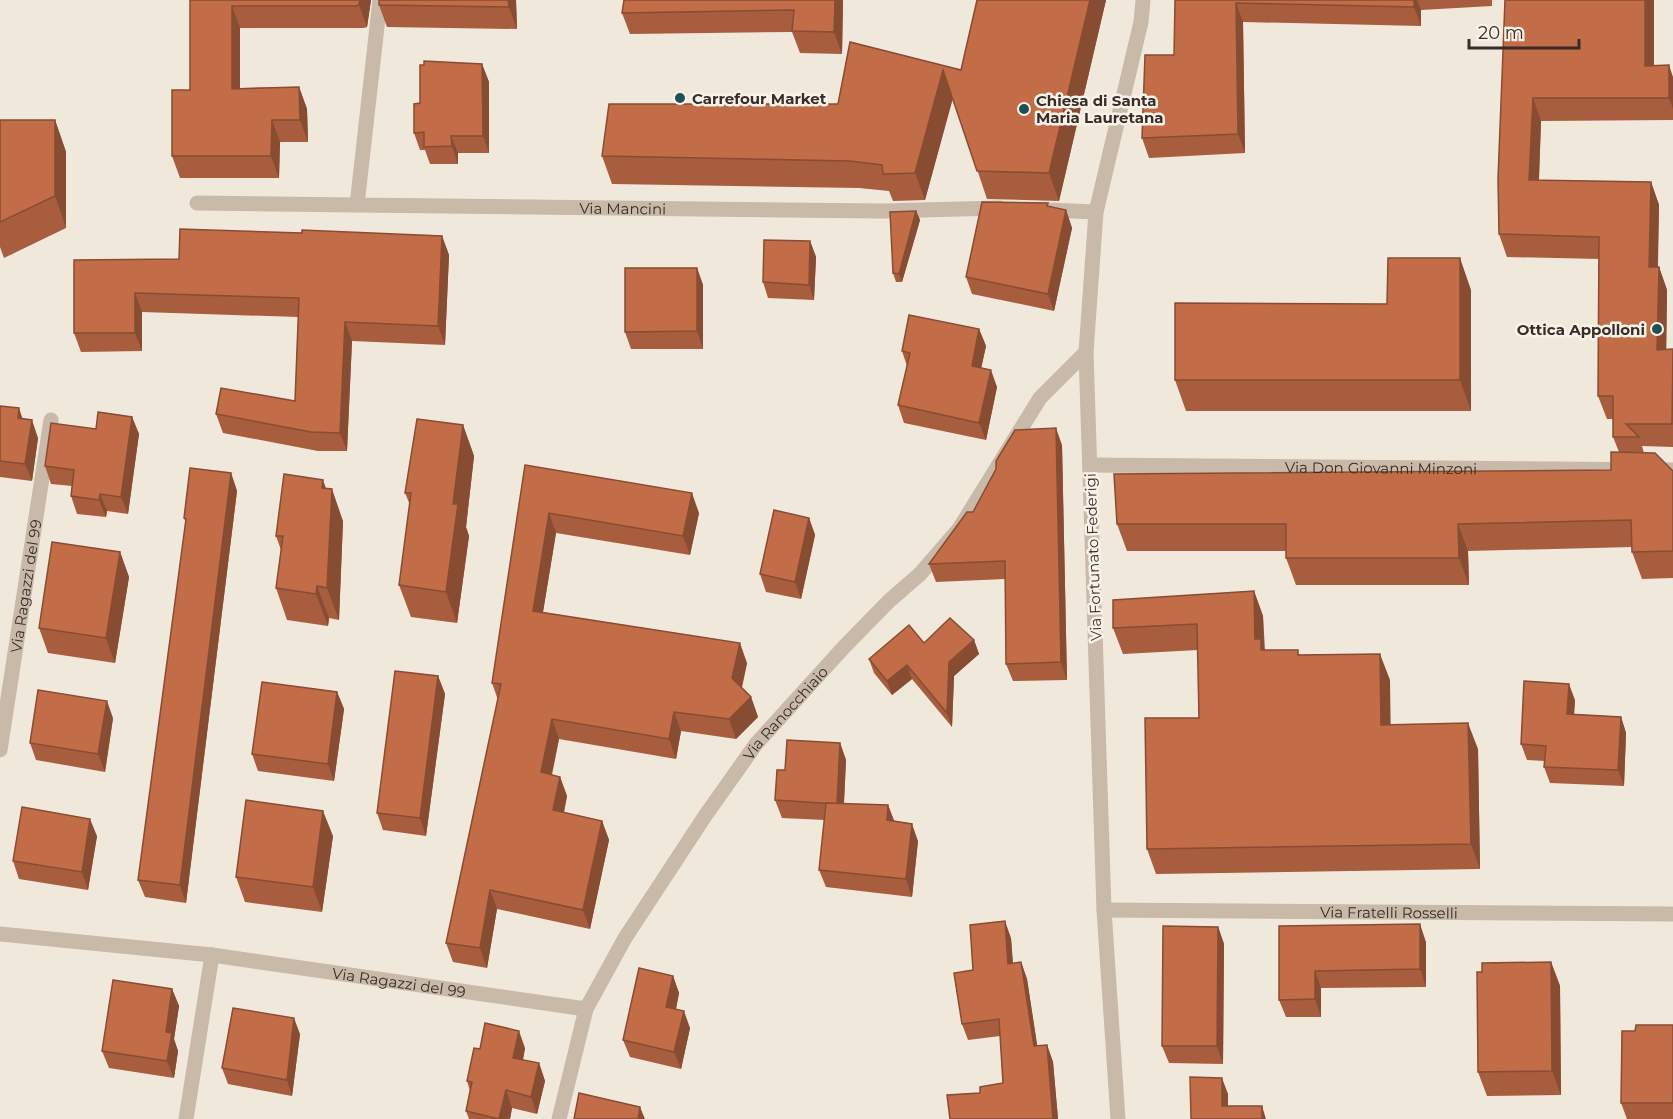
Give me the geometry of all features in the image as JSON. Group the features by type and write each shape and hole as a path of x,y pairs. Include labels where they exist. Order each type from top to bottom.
{"street":[{"path":"357,205 381,0"},
{"name":"Via Fortunato Federigi","path":"1118,1119 1104,910 1086,352 1096,212 1141,22 1143,0"},
{"name":"Via Mancini","path":"197,203 882,211 1023,209 1096,212"},
{"name":"Via Ranocchiaio","path":"559,1119 586,1009 625,938 756,744 844,646 920,574 959,530 1040,398 1086,352"},
{"name":"Via Ragazzi del 99","path":"0,750 51,420"},
{"name":"Via Don Giovanni Minzoni","path":"1090,465 1673,470"},
{"name":"Via Fratelli Rosselli","path":"1104,910 1673,914"},
{"name":"Via Ragazzi del 99","path":"0,934 212,955 586,1009"},
{"path":"186,1119 212,955"}],"building":[{"path":"190,0 360,0 359,5 356,6 232,6 232,89 299,87 300,120 272,120 271,156 172,156 172,90 190,90"},
{"path":"379,0 508,0 509,7 379,5"},
{"path":"624,0 835,0 834,32 792,31 794,10 622,13"},
{"path":"977,0 1090,0 1049,173 977,171 943,70 915,173 883,174 882,165 850,161 602,156 609,104 838,104 850,42 961,70"},
{"path":"1175,0 1414,0 1414,7 1236,3 1238,134 1142,138 1145,55 1174,55"},
{"path":"1505,0 1645,0 1645,66 1669,65 1669,98 1533,98 1529,180 1651,182 1649,267 1659,267 1657,350 1673,349 1672,424 1626,424 1639,437 1613,437 1613,396 1598,396 1599,237 1499,234 1498,179"},
{"path":"424,61 482,64 483,136 451,136 452,146 424,147 424,132 414,133 414,104 420,103 420,65 424,65"},
{"path":"0,120 55,120 55,196 0,222"},
{"path":"982,202 1048,203 1047,206 1066,210 1048,294 966,277"},
{"path":"916,211 899,274 893,273 890,212"},
{"path":"180,229 302,233 302,230 442,236 438,326 345,322 340,433 311,432 216,414 221,388 295,401 299,298 135,293 135,333 74,333 74,260 179,259"},
{"path":"764,240 810,241 809,285 763,282"},
{"path":"1388,258 1460,258 1460,380 1175,380 1175,303 1387,304"},
{"path":"625,268 697,268 697,331 625,332"},
{"path":"909,315 979,329 972,366 991,370 979,423 898,405 910,353 902,351"},
{"path":"0,406 19,408 18,418 32,420 25,464 0,461"},
{"path":"98,412 132,417 121,497 100,494 99,500 71,496 74,470 45,466 51,423 96,429"},
{"path":"417,419 463,425 453,504 458,504 446,592 399,585 411,493 405,493"},
{"path":"1056,428 1061,662 1006,664 1005,561 929,564 967,512 973,512 996,469 996,461 1015,430"},
{"path":"1611,452 1655,453 1673,471 1673,551 1632,552 1631,520 1458,524 1459,558 1286,558 1286,524 1117,524 1114,474 1611,470"},
{"path":"525,465 692,493 683,536 549,513 533,611 740,643 732,678 751,697 729,719 674,712 669,739 552,719 541,772 560,777 553,810 602,821 583,910 490,890 480,948 446,943 501,684 492,683"},
{"path":"190,468 231,473 180,885 138,880 186,519 184,518"},
{"path":"284,474 323,480 322,488 332,489 327,588 317,586 316,594 276,588 283,536 276,536"},
{"path":"774,510 809,518 795,582 760,574"},
{"path":"52,542 120,552 106,638 39,628"},
{"path":"1254,591 1255,639 1261,639 1261,650 1298,650 1298,655 1380,654 1381,725 1468,723 1471,844 1147,849 1145,718 1199,718 1197,624 1113,628 1113,600"},
{"path":"950,618 974,640 949,662 947,713 907,665 887,681 869,659 909,625 924,643"},
{"path":"395,671 438,676 420,818 377,813"},
{"path":"1524,681 1569,684 1567,714 1621,717 1618,770 1544,767 1546,746 1521,744"},
{"path":"262,682 337,692 328,764 252,754"},
{"path":"38,690 107,701 98,754 30,743"},
{"path":"787,740 840,743 837,804 775,800 777,770 785,770"},
{"path":"246,800 323,811 313,887 236,877"},
{"path":"826,803 888,805 887,820 912,824 906,879 819,870"},
{"path":"22,807 90,819 82,872 13,861"},
{"path":"1005,921 1008,964 1021,962 1034,1046 1047,1045 1053,1119 950,1119 947,1095 980,1093 980,1087 1003,1083 999,1019 962,1024 954,973 973,970 970,925"},
{"path":"1420,924 1420,969 1315,971 1315,999 1279,1000 1279,926"},
{"path":"1163,926 1218,927 1217,1046 1162,1046"},
{"path":"1551,962 1552,1071 1478,1072 1477,972 1482,972 1482,963"},
{"path":"639,968 673,976 666,1007 684,1011 674,1052 623,1040"},
{"path":"113,980 172,989 166,1032 172,1033 167,1061 102,1051"},
{"path":"233,1008 294,1018 287,1080 222,1068"},
{"path":"485,1023 519,1031 513,1058 539,1063 531,1097 506,1090 499,1119 466,1111 472,1082 467,1081 474,1048 480,1049"},
{"path":"1636,1025 1673,1025 1673,1103 1621,1103 1622,1031 1635,1031"},
{"path":"1190,1077 1222,1078 1222,1106 1262,1106 1262,1119 1191,1119"},
{"path":"579,1093 640,1107 638,1119 574,1119"}],"place":[{"name":"Carrefour Market","path":"680,98"},
{"name":"Chiesa di Santa Maria Lauretana","path":"1024,109"},
{"name":"Ottica Appolloni","path":"1657,329"}]}
